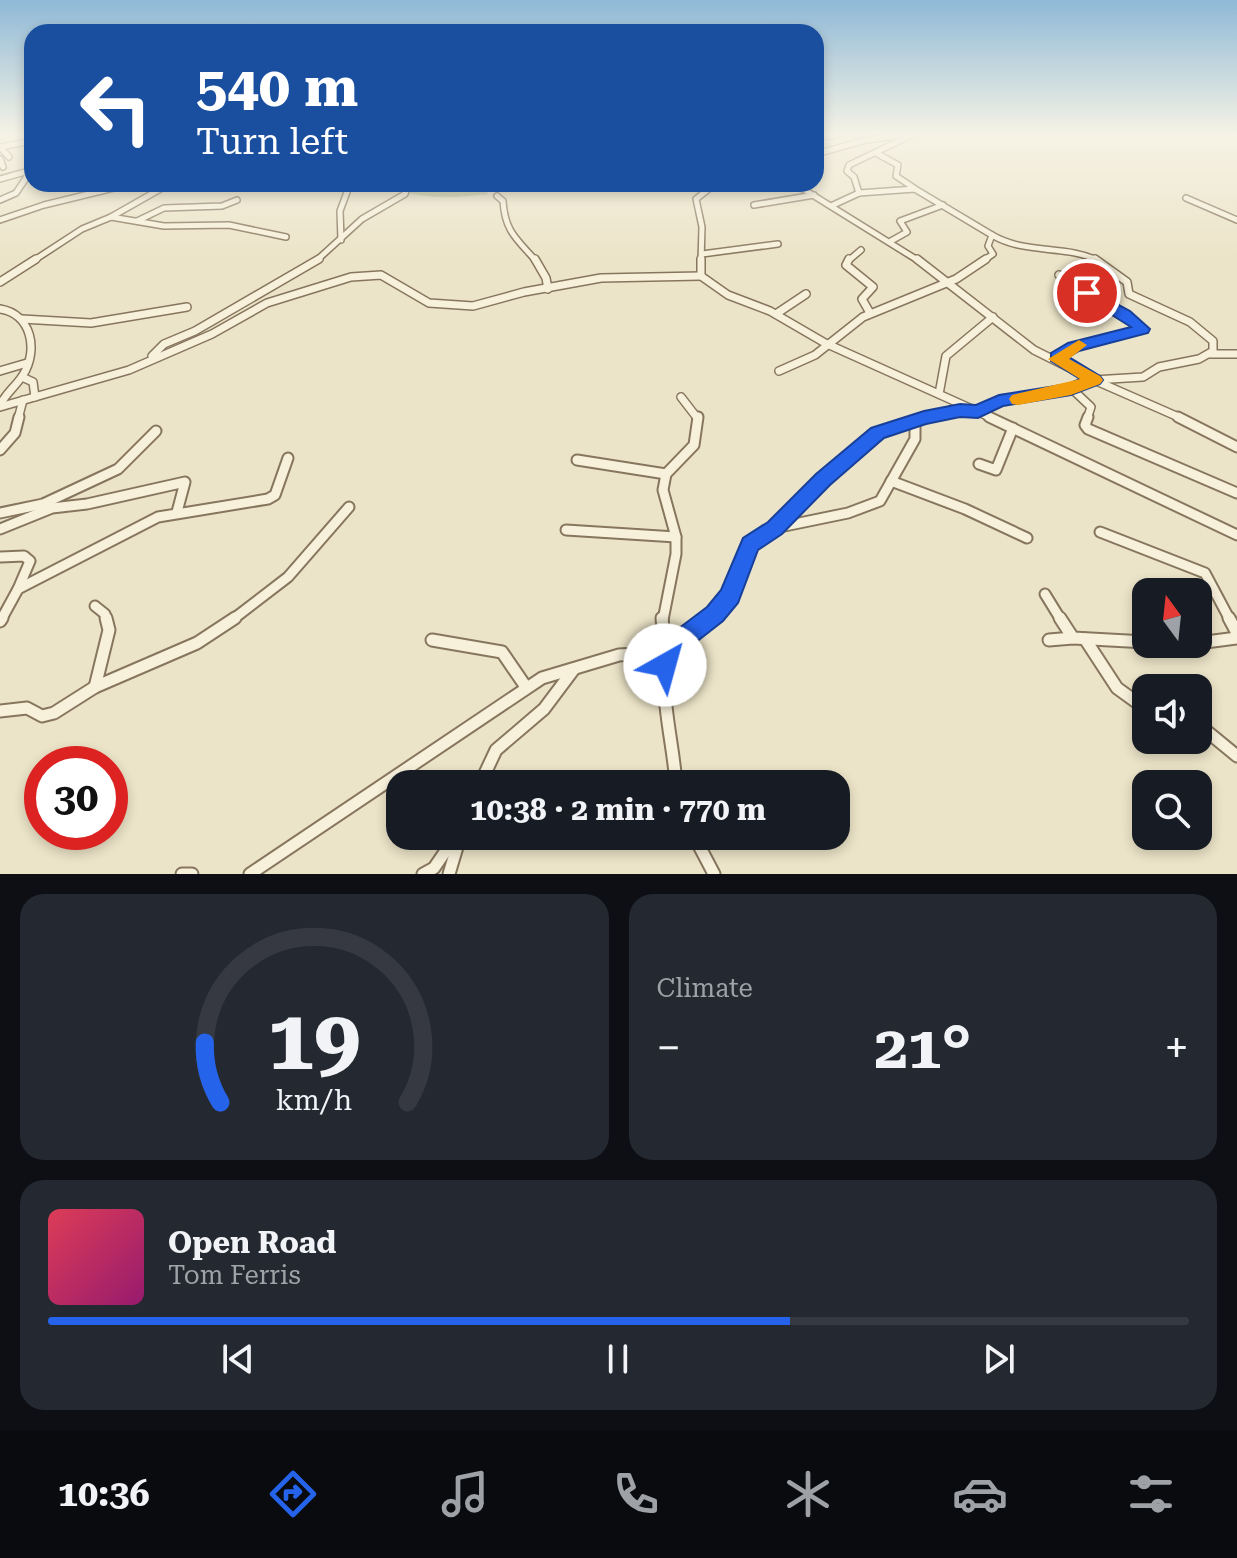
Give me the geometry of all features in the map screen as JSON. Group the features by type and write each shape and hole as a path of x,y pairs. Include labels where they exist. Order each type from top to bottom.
{"street":[{"path":"853,176 859,193"},
{"path":"250,874 542,678 619,655 666,652 715,614 730,596 750,544 775,528 878,433 944,413 978,412 999,401 1072,389 1094,380 1143,377 1159,367 1213,351 1213,341 1190,322 1129,294 1127,282 1101,261 1085,255 1006,245 896,176"},
{"path":"0,200 16,193 24,182"},
{"path":"831,206 859,193 915,189"},
{"path":"0,220 97,192"},
{"path":"0,282 82,229 111,217 155,192"},
{"path":"341,240 340,211 347,192"},
{"path":"145,362 164,344 195,331 307,267 362,219 406,192"},
{"path":"701,276 702,227 696,199 705,192"},
{"path":"809,192 855,223 891,241 1034,350 1094,380 1184,417 1237,447"},
{"path":"754,205 814,195"},
{"path":"497,196 503,201 505,222 540,265 547,277 548,289"},
{"path":"1186,198 1237,220"},
{"path":"137,221 164,208 222,206 237,200"},
{"path":"891,241 907,232 900,221 943,205"},
{"path":"111,217 164,226 229,225 286,237"},
{"path":"779,371 815,355 870,313 947,283 993,254 988,246 992,235"},
{"path":"702,254 778,244"},
{"path":"861,250 846,265 873,287 862,299 870,313"},
{"path":"0,406 114,375 212,334 267,303 351,277 381,275 429,303 473,306 601,278 701,276 728,295 776,314 828,345 1013,428 1237,535"},
{"path":"1056,359 1074,347 1143,329 1125,314 1077,289 1059,275"},
{"path":"776,314 806,294"},
{"path":"22,319 91,323 187,307"},
{"path":"0,309 17,312 29,330 27,363 22,377 10,386 0,406"},
{"path":"939,394 944,378 942,362 976,327 993,317"},
{"path":"1207,354 1237,354"},
{"path":"0,371 27,363"},
{"path":"22,377 33,382 35,397"},
{"path":"1072,389 1091,407 1085,425 1088,429 1237,493"},
{"path":"675,770 665,695 666,652 662,615 674,573 676,537 665,504 666,474 694,445 701,412 681,397"},
{"path":"0,450 15,433 23,400"},
{"path":"775,528 812,522 874,504 885,496 915,439 915,422"},
{"path":"979,464 996,470 1013,428"},
{"path":"0,513 43,504 118,469 156,431"},
{"path":"18,589 158,517 268,499 275,495 288,458"},
{"path":"577,460 666,474"},
{"path":"891,481 965,509 1027,538"},
{"path":"0,529 52,508 87,504 185,482 177,512"},
{"path":"0,711 27,708 42,716 54,713 95,687 197,643 288,577 349,507"},
{"path":"566,530 676,537"},
{"path":"1100,532 1205,573 1237,635 1212,640"},
{"path":"0,621 30,561 24,556 1,557"},
{"path":"1045,594 1107,677 1132,700"},
{"path":"95,606 105,614 109,630 95,687"},
{"path":"432,640 502,652 526,687"},
{"path":"1049,640 1132,641"},
{"path":"484,770 497,745 541,713 575,669"},
{"path":"1212,735 1237,756"},
{"path":"423,874 434,868 448,850"},
{"path":"449,874 455,850"},
{"path":"701,850 714,874"},
{"path":"182,874 192,874"}],"green space":[{"path":"405,192 488,194 434,197"}],"slow traffic":[{"path":"1018,399 1071,389 1094,380 1056,359 1079,345"}],"route":[{"path":"665,665 666,652 715,614 730,596 750,544 793,513 823,480 878,433 924,418 960,411 978,412 999,401 1071,389 1094,380 1057,357 1074,347 1143,329 1125,314 1087,293"}]}
